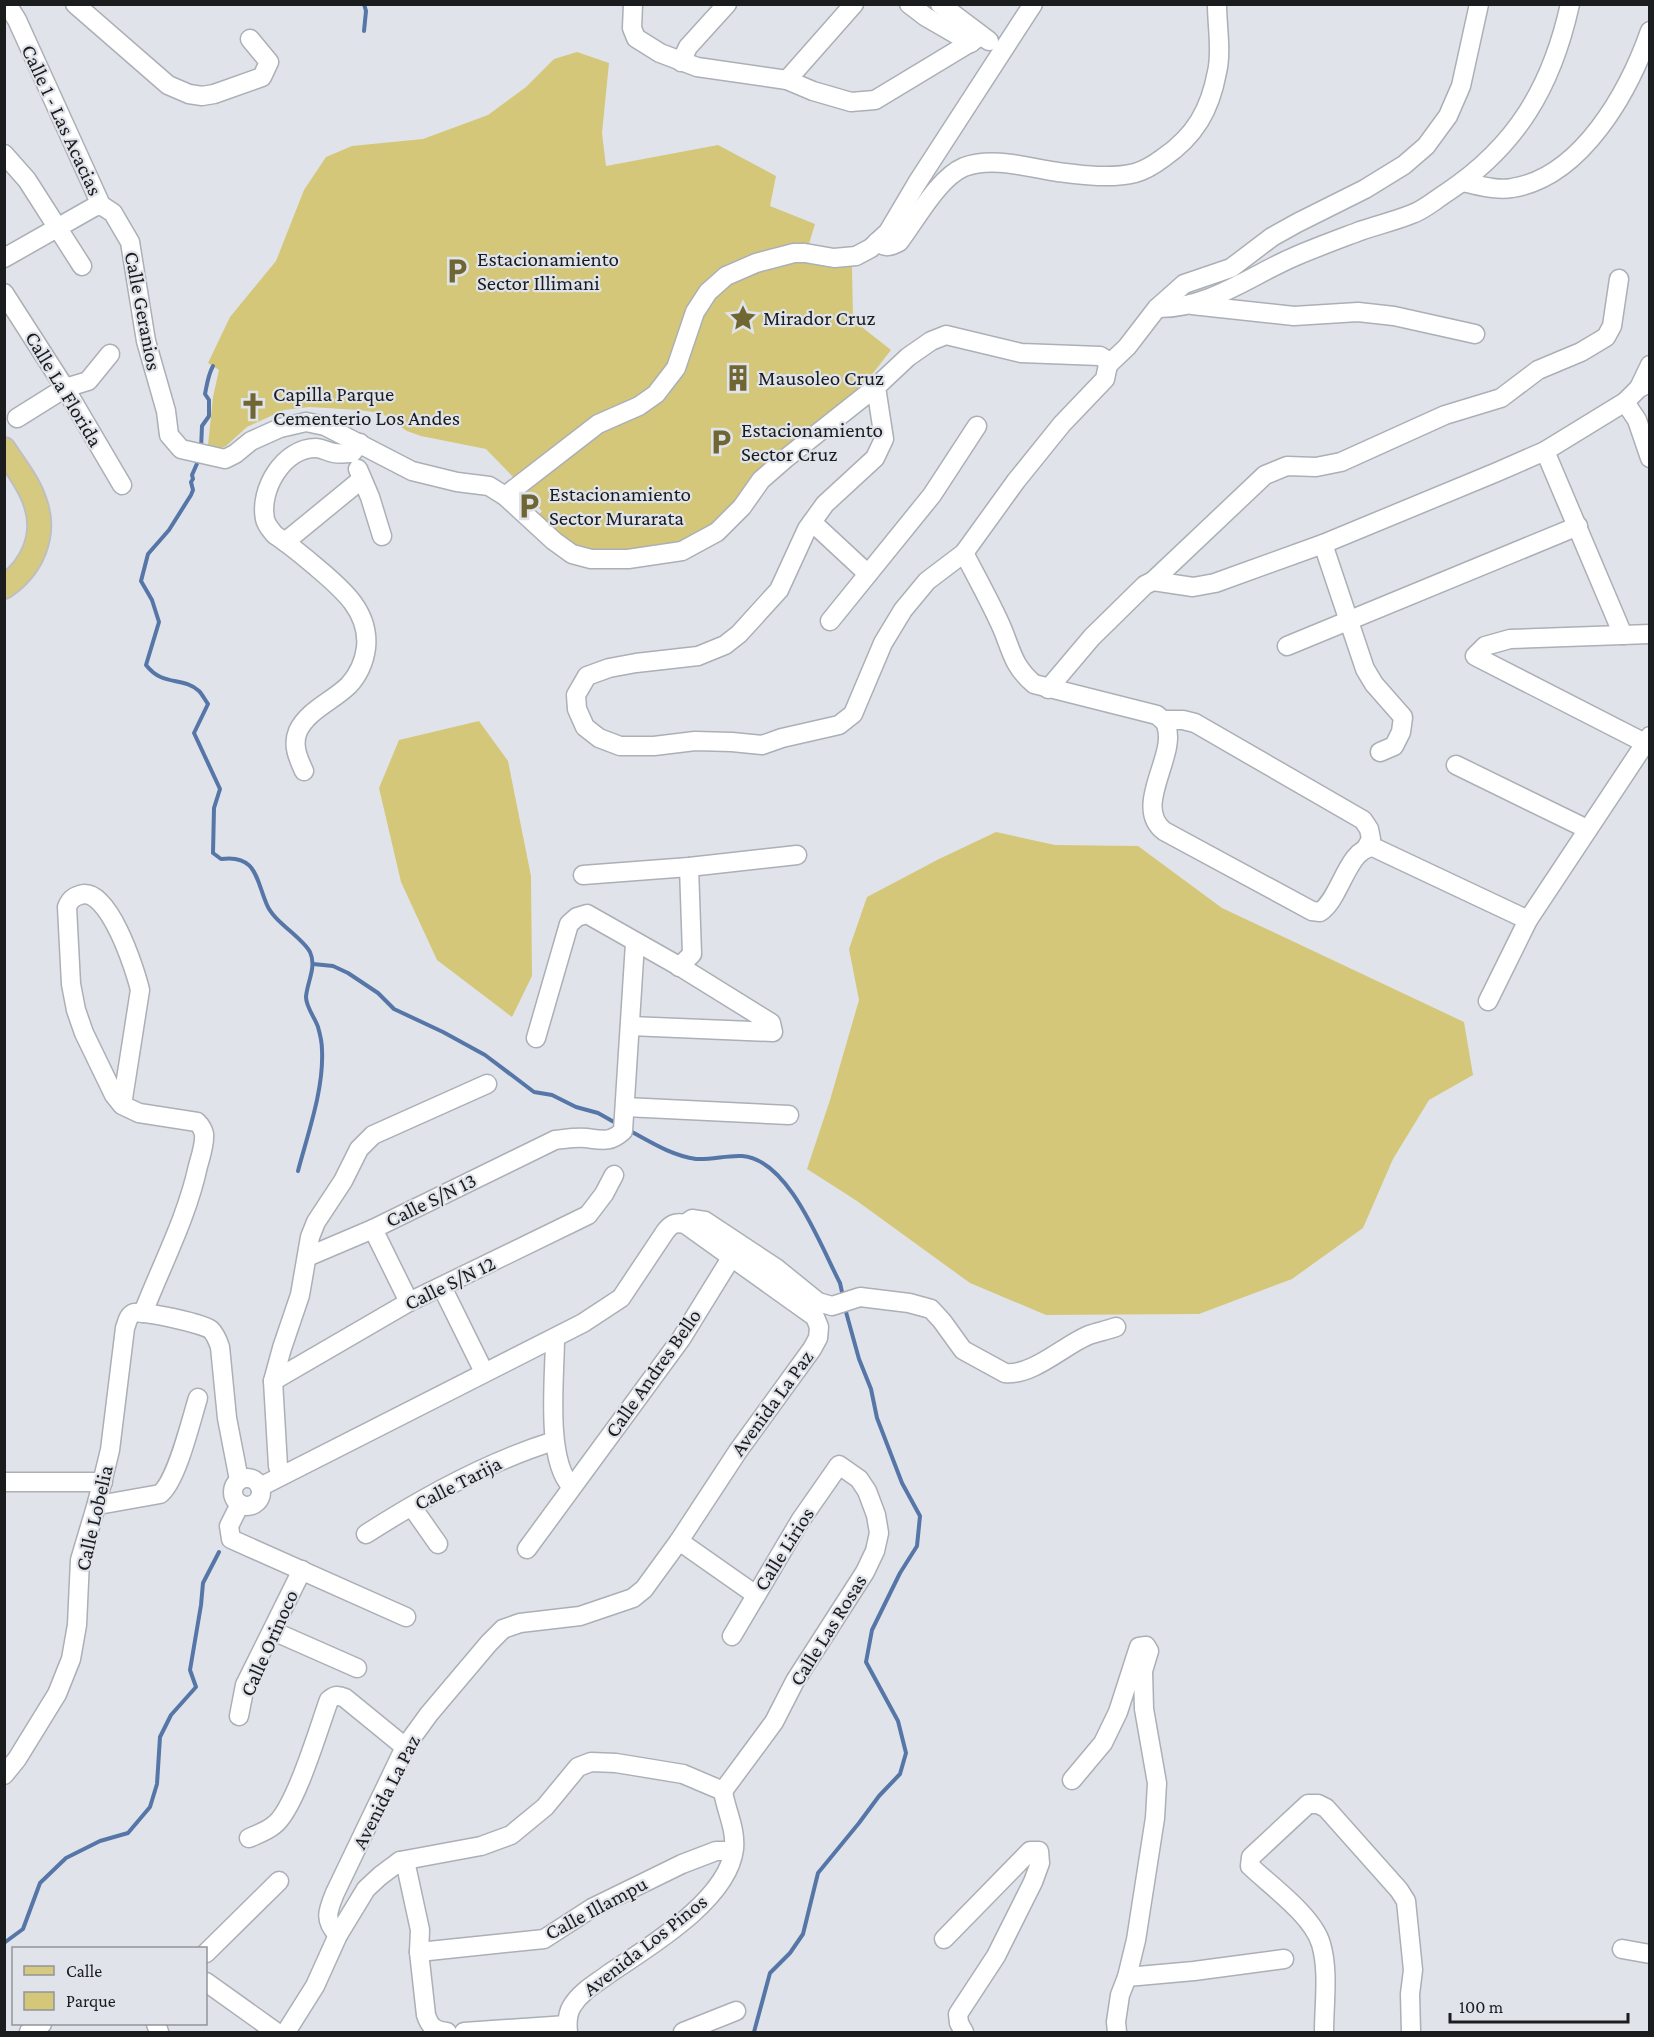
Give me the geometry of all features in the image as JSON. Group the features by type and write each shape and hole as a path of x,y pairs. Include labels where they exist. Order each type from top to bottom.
{"main road":[{"path":"4,449 36,502 39,532 36,550 28,566 15,580 4,587"},
{"path":"4,476 23,511 26,526 19,554 4,570"}],"street":[{"name":"Calle 1 - Las Acacias","path":"7,4 17,20 101,204"},
{"path":"75,4 168,85 189,94 202,96 214,94 262,77 269,62 250,39"},
{"path":"633,4 632,28 636,38 681,62 714,70 787,80 851,102 875,100 976,40"},
{"path":"681,62 688,47 727,4"},
{"path":"787,80 854,4"},
{"path":"909,4 926,17 1003,50"},
{"path":"940,4 976,40"},
{"path":"505,496 598,424 639,406 657,394 676,368 695,312 708,292 726,276 756,263 794,254 805,253 834,258 856,256 888,232 916,183 1033,4"},
{"path":"877,242 890,247 899,242 937,190 952,174 975,164 991,162 1072,174 1112,176 1136,173 1170,154 1195,130 1202,119 1214,86 1219,55 1217,4"},
{"path":"876,387 884,439 879,452 825,504 796,550 779,590 739,634 725,645 698,656 618,666 587,676 576,694 577,709 585,727 599,738 620,746 654,746 695,741 762,745 838,724 853,714 883,643 903,610 927,581 964,553 1016,481 1062,424 1105,379 1108,365 1127,347 1157,308 1185,284 1231,268 1272,237 1365,189 1404,165 1426,146 1448,116 1461,86 1479,4"},
{"path":"1157,308 1187,305 1244,284 1294,257 1360,231 1414,214 1462,182 1493,156 1512,136 1537,100 1558,52 1570,4"},
{"path":"1462,182 1511,189 1529,184 1555,171 1571,159 1585,144 1624,91 1638,64 1650,31"},
{"path":"4,154 27,180 82,266"},
{"path":"4,258 101,204"},
{"name":"Calle Geranios","path":"101,204 113,213 130,242 146,341 166,411 169,435 181,449 225,459 251,441 280,428 306,422 325,426 356,448"},
{"path":"1048,689 1099,630 1136,592 1153,581 1266,475 1287,466 1316,467 1341,462 1445,415 1501,398 1538,370 1581,352 1606,337 1612,326 1619,279"},
{"name":"Calle La Florida","path":"4,293 65,388 122,485"},
{"path":"1187,305 1294,316 1358,312 1394,316 1475,334"},
{"path":"304,771 297,754 297,733 310,714 334,698 358,673 365,660 366,631 355,605 340,587 275,535 265,520 265,499 273,476 296,453 315,448 337,453 356,448 412,471 457,482 489,486 505,496 554,541 572,554 591,559 628,559 682,551 717,532 742,507 761,480 876,387 908,357 931,341 946,335 1021,353 1100,356 1108,365"},
{"path":"17,418 65,388 88,381 110,354"},
{"path":"1153,581 1193,587 1215,583 1323,544 1545,451 1625,402 1644,385 1650,365"},
{"path":"1625,402 1637,420 1650,458"},
{"path":"830,621 932,495 977,426"},
{"path":"356,448 362,479 370,496 382,536"},
{"path":"1545,451 1623,635"},
{"path":"285,542 362,479"},
{"path":"812,522 868,574"},
{"path":"1287,645 1578,526"},
{"path":"1323,544 1365,669 1374,684 1403,717 1401,732 1394,746 1380,752"},
{"path":"964,553 1002,629 1010,655 1025,676 1034,684 1156,715 1163,720 1167,726 1167,742 1152,801 1153,815 1158,827 1164,831 1312,911 1320,912 1332,900 1358,853 1373,847 1528,920"},
{"path":"1488,1000 1528,920 1647,740 1475,656 1485,646 1510,639 1650,634"},
{"path":"1163,720 1183,720 1195,723 1363,820 1369,829 1371,838 1366,848"},
{"path":"1456,765 1587,829"},
{"path":"583,875 689,867 797,855"},
{"path":"679,967 692,954 689,867"},
{"path":"84,893 91,894 101,902 113,920 137,976 140,990 122,1105 114,1095 84,1033 70,984 67,907 70,900 84,893"},
{"path":"536,1038 569,924 576,917 587,914 771,1023 773,1032 630,1026"},
{"path":"635,943 625,1107 789,1115"},
{"path":"281,1476 278,1466 273,1381 300,1295 310,1237 316,1222 343,1181 364,1142 373,1135 487,1084"},
{"name":"Calle Lobelia","path":"4,1775 17,1759 65,1679 77,1625 80,1560 110,1450 126,1328 137,1314 191,1192 204,1143 202,1127 197,1122 139,1113 122,1105"},
{"name":"Calle S/N 13","path":"307,1257 373,1229 555,1140 584,1138 598,1141 615,1138 623,1131 625,1107"},
{"name":"Calle S/N 12","path":"273,1381 409,1302 588,1215 604,1194 614,1175"},
{"path":"260,1487 583,1323 621,1298 670,1225 685,1224 692,1219 705,1221 776,1268 814,1300 825,1305 832,1306 860,1297 909,1303 931,1309 963,1350 1005,1373 1031,1367 1089,1335 1116,1327"},
{"name":"Avenida La Paz","path":"338,1935 329,1923 329,1908 405,1747 429,1714 503,1629 520,1623 580,1616 633,1598 644,1589 679,1541 738,1450 818,1338 819,1327 815,1317 685,1224"},
{"path":"373,1229 409,1302"},
{"name":"Calle Andres Bello","path":"527,1549 681,1339 731,1258"},
{"path":"442,1287 484,1372"},
{"path":"137,1314 198,1324 211,1330 216,1336 220,1347 227,1418 239,1480 234,1487 233,1495 240,1504 249,1506 256,1502 260,1495 260,1487 251,1479 239,1480"},
{"path":"555,1338 554,1441 564,1477 571,1486"},
{"path":"97,1503 104,1504 160,1494 166,1490 177,1465 198,1398"},
{"name":"Calle Tarija","path":"366,1534 476,1471 528,1449 554,1441"},
{"name":"Calle Lirios","path":"732,1636 800,1521 839,1464"},
{"name":"Calle Las Rosas","path":"723,1791 774,1722 795,1681 865,1572 875,1551 879,1533 876,1515 867,1491 859,1479 839,1464"},
{"path":"4,1482 103,1482"},
{"path":"240,1504 229,1526 231,1539 406,1617"},
{"path":"412,1506 438,1544"},
{"path":"679,1541 756,1595"},
{"name":"Calle Orinoco","path":"239,1716 244,1685 302,1570"},
{"path":"273,1631 357,1668"},
{"path":"1072,1780 1103,1743 1118,1712 1139,1647 1146,1646 1149,1651 1143,1671 1144,1709 1157,1784 1155,1818 1136,1940 1120,1995 1116,2022 1117,2032"},
{"path":"249,1838 276,1824 283,1815 299,1782 329,1700 333,1697 337,1695 345,1698 405,1747"},
{"path":"286,2032 315,1986 338,1935 366,1889 400,1861 481,1846 511,1835 545,1807 578,1767 591,1762 616,1763 683,1774 723,1791"},
{"name":"Avenida Los Pinos","path":"567,2029 568,2014 582,1993 688,1917 708,1899 719,1885 734,1851 734,1833 723,1791"},
{"path":"1324,2032 1324,1963 1320,1941 1305,1917 1250,1866 1251,1857 1308,1804 1318,1804 1326,1808 1399,1890 1406,1901 1413,1970 1410,1995 1411,2032"},
{"name":"Calle Illampu","path":"419,1952 544,1938 592,1908 681,1864 716,1851 734,1851"},
{"path":"944,1939 1030,1851 1039,1851 1040,1863 1033,1882 996,1956 958,2014 959,2023 964,2032"},
{"path":"400,1861 406,1870 420,1930 419,1952 426,2015 430,2025 438,2032 447,2032"},
{"path":"207,1952 279,1881"},
{"path":"1622,1949 1650,1954"},
{"path":"1127,1977 1284,1959"},
{"path":"207,1983 276,2032"},
{"path":"683,2032 736,2011"},
{"path":"464,2032 567,2029"}],"green space":[{"path":"577,52 609,63 602,133 606,166 718,145 776,176 770,206 815,224 809,244 751,256 732,262 719,270 700,292 666,366 643,394 514,478 486,449 421,436 407,431 381,413 358,410 310,407 284,410 247,427 226,446 217,450 208,445 213,397 219,370 208,363 230,317 276,261 304,190 326,157 352,146 423,139 488,115 526,87 554,59"},
{"path":"801,258 852,267 853,320 891,350 860,390 763,466 729,514 678,546 611,555 576,551 535,519 542,511 522,492 554,470 593,436 668,396 681,371 696,327 712,299 732,280"},
{"path":"479,721 508,761 531,876 532,976 512,1017 437,960 401,882 379,788 399,740"},
{"path":"996,832 1055,845 1138,846 1222,908 1464,1022 1473,1075 1429,1100 1393,1159 1363,1228 1292,1279 1199,1314 1046,1315 970,1283 857,1201 807,1169 859,1000 849,949 867,897"}],"waterway":[{"path":"364,4 366,11 364,31"},
{"path":"201,449 202,426 209,416 209,400 205,394 213,366"},
{"path":"199,459 192,475 191,495 169,530 148,554 141,581 152,600 159,622 146,665 159,676 193,686 208,704 194,733 220,789 214,808 213,853 221,859 233,859 248,865 257,878 271,911 306,946 312,958 306,997 307,1005 317,1024 322,1047 322,1065 314,1111 298,1171"},
{"path":"313,964 333,966 348,973 378,993 394,1009 485,1055 534,1092 552,1095 576,1107 598,1113 614,1122"},
{"path":"632,1132 679,1155 696,1159 742,1156 759,1161 774,1172 789,1188 813,1228 840,1283 842,1292"},
{"path":"754,2032 770,1973 790,1953 803,1934 818,1873 879,1796 900,1774 906,1753 898,1721 866,1662 872,1630 900,1573 917,1546 920,1516 902,1483 877,1418 871,1389 859,1359 846,1312"},
{"path":"4,1943 23,1929 40,1883 66,1858 100,1841 128,1833 150,1807 157,1784 160,1737 171,1715 196,1687 190,1670 203,1583 219,1552"}],"place":[{"name":"Estacionamiento Sector Illimani","path":"457,271"},
{"name":"Mirador Cruz","path":"743,318"},
{"name":"Mausoleo Cruz","path":"738,378"},
{"name":"Capilla Parque Cementerio Los Andes","path":"253,406"},
{"name":"Estacionamiento Sector Cruz","path":"721,442"},
{"name":"Estacionamiento Sector Murarata","path":"529,506"}]}
